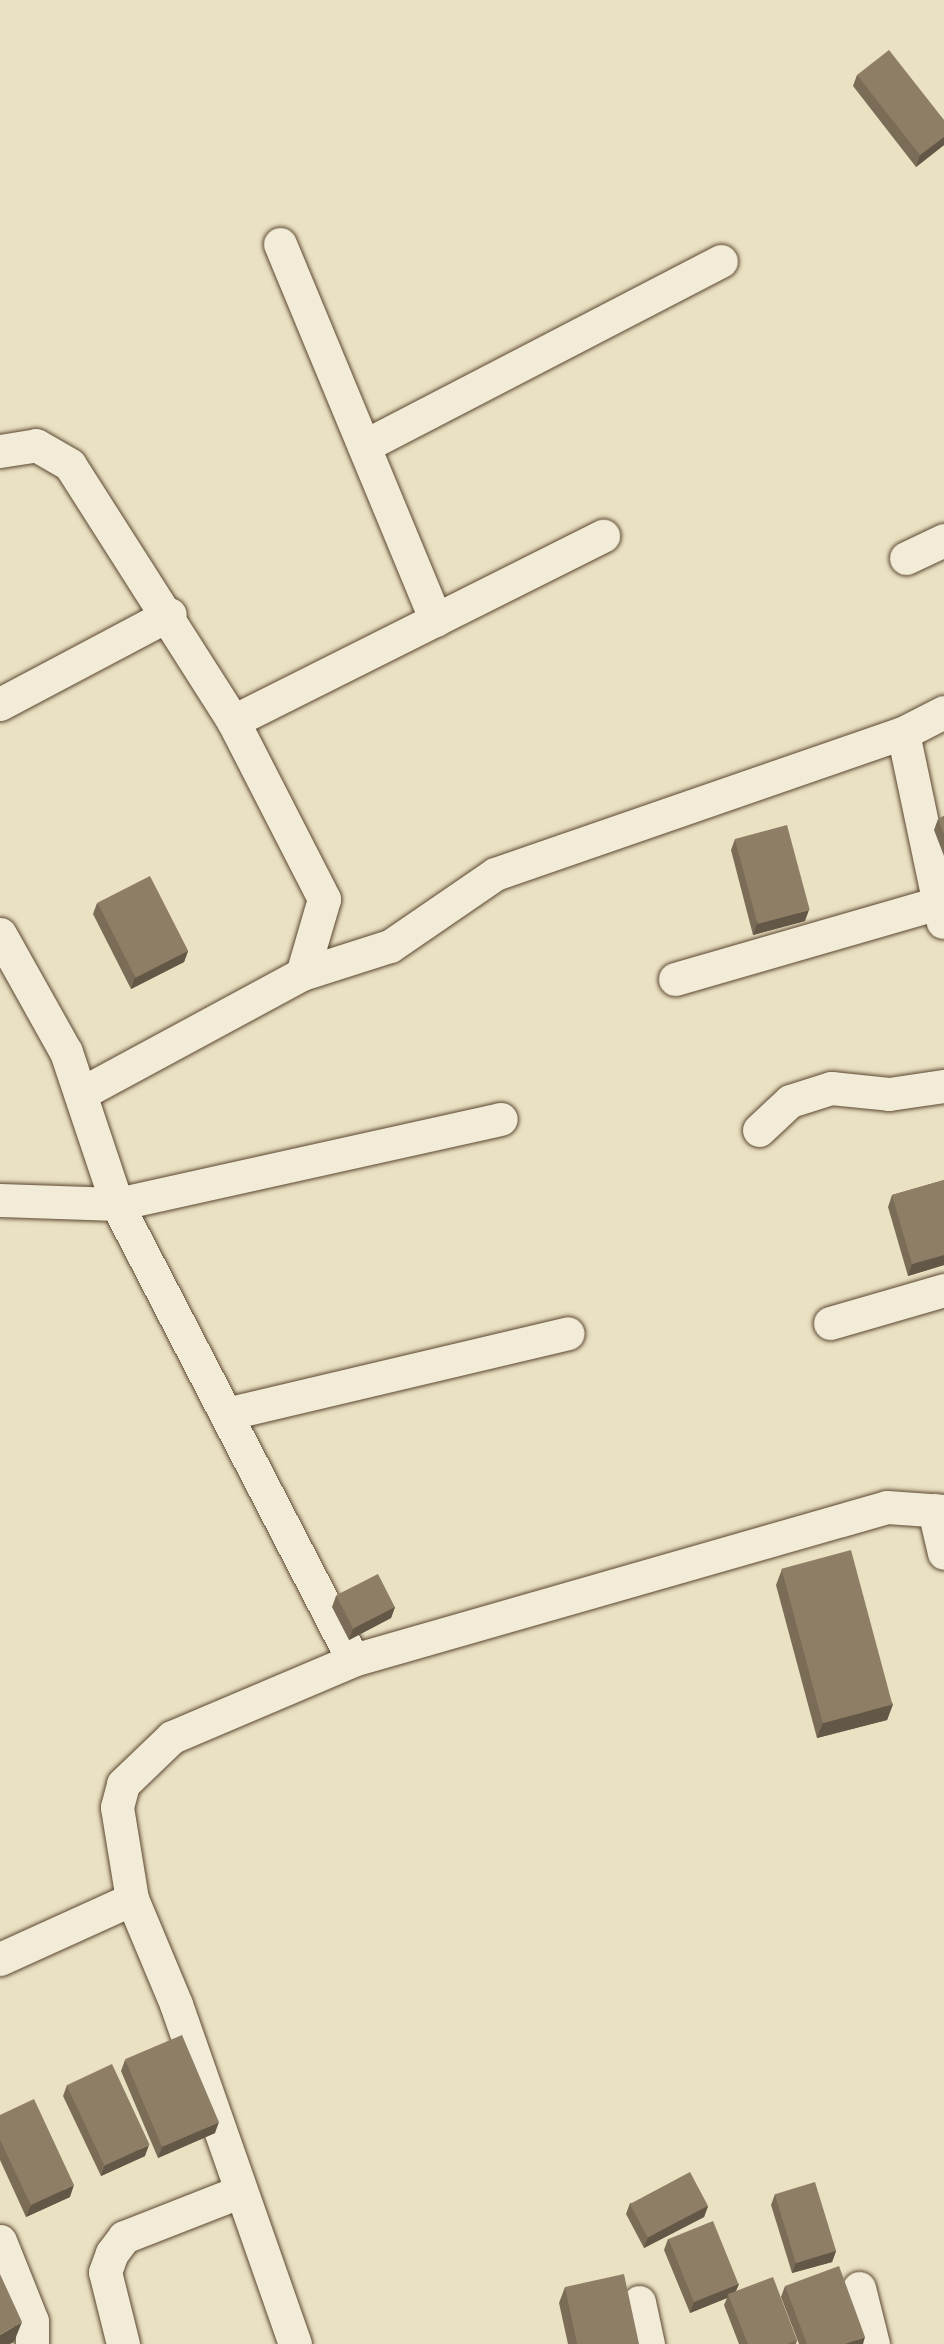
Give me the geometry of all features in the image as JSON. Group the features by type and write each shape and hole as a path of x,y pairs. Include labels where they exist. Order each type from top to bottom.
{"street":[{"path":"281,244 436,620"},
{"path":"364,446 721,261"},
{"path":"0,451 36,445 70,465 170,614 233,721 324,899 302,974"},
{"path":"233,721 603,536"},
{"path":"906,558 944,540"},
{"path":"0,704 170,614"},
{"path":"80,1094 302,974 390,946 495,874 904,733 944,712"},
{"path":"675,979 941,914 904,733"},
{"path":"0,934 66,1052 117,1204 353,1660"},
{"path":"760,1130 790,1101 831,1088 889,1094 944,1086"},
{"path":"0,1200 117,1204 501,1119"},
{"path":"830,1323 944,1290"},
{"path":"226,1414 568,1333"},
{"path":"295,2344 239,2192 176,2004 132,1899 117,1807 123,1784 145,1757 172,1737 353,1660 887,1507 939,1511 944,1553"},
{"path":"0,1959 132,1899"},
{"path":"123,2344 105,2272 112,2253 124,2237 239,2192"},
{"path":"0,2241 32,2321 32,2344"},
{"path":"859,2288 873,2344"},
{"path":"639,2302 648,2344"}],"building":[{"path":"889,50 944,120 944,137 920,155 857,75"},
{"path":"944,816 944,834 938,819"},
{"path":"787,825 810,910 758,924 735,839"},
{"path":"150,876 188,951 136,978 97,903"},
{"path":"944,1180 944,1255 912,1264 892,1195"},
{"path":"851,1550 892,1705 823,1723 781,1569"},
{"path":"378,1574 395,1607 353,1628 336,1595"},
{"path":"182,2035 219,2122 162,2147 125,2059"},
{"path":"112,2064 150,2145 104,2166 67,2085"},
{"path":"34,2099 74,2185 31,2205 0,2140 0,2115"},
{"path":"690,2172 708,2206 648,2237 630,2204"},
{"path":"815,2182 836,2251 796,2263 775,2194"},
{"path":"713,2221 738,2284 694,2302 668,2239"},
{"path":"839,2266 865,2337 845,2344 807,2344 785,2286"},
{"path":"0,2274 22,2322 0,2335"},
{"path":"624,2274 639,2344 577,2344 565,2287"},
{"path":"773,2277 797,2340 787,2344 748,2344 728,2294"}]}
